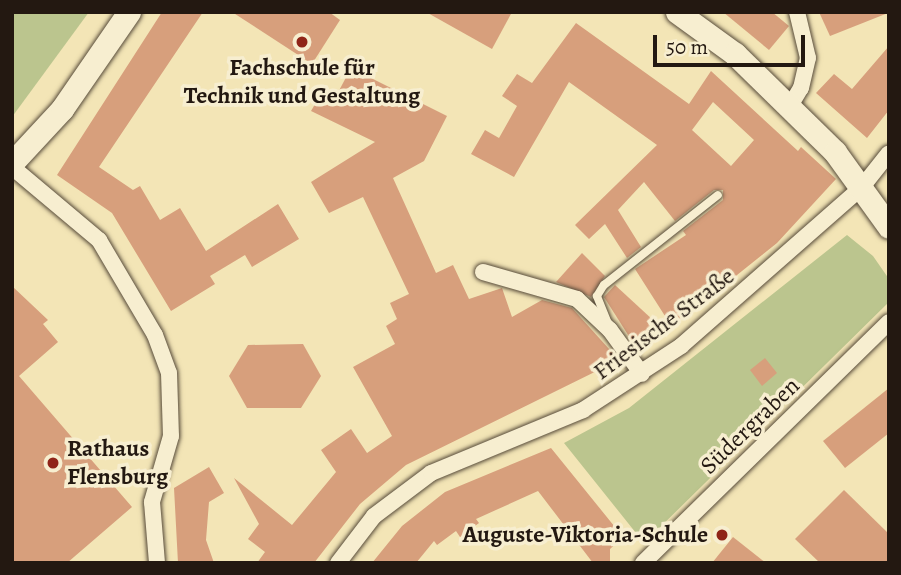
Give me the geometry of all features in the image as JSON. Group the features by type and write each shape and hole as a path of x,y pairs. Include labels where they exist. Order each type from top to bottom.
{"main road":[{"path":"12,165 62,109 129,12"},
{"path":"677,12 713,35 790,106 862,187 889,227"}],"street":[{"path":"790,106 802,88 808,58 797,12"},
{"name":"Friesische Straße","path":"338,563 374,516 431,472 583,410 642,374 737,302 862,187 889,153"},
{"path":"12,165 99,240 155,335 169,373 170,436 152,502 157,563"},
{"path":"483,272 577,299 610,330 642,374"},
{"name":"Südergraben","path":"643,563 889,322"}],"lane":[{"path":"610,330 597,296 604,285 718,195"}],"green space":[{"path":"12,12 89,12 12,117"},
{"path":"847,235 873,256 889,279 889,302 644,543 564,443 629,408"}],"building":[{"path":"162,12 203,12 99,167 133,190 140,186 160,220 180,208 206,251 278,204 299,239 252,267 245,255 210,276 215,284 171,311 112,213 57,175"},
{"name":"Fachschule für Technik und Gestaltung","path":"232,12 329,12 340,20 312,64"},
{"path":"426,12 512,12 492,49"},
{"path":"723,12 772,12 789,26 769,50"},
{"path":"819,12 888,12 888,13 830,36"},
{"path":"576,23 689,104 711,71 798,151 801,147 836,179 777,243 672,327 635,269 686,235 683,231 723,200 723,190 714,190 675,221 644,182 618,210 641,247 627,258 605,224 589,239 575,225 657,145 569,82 514,177 471,154 485,130 499,138 517,106 502,96 517,74 532,83","holes":["713,102 754,140 731,166 692,130"]},
{"path":"889,46 889,110 867,138 816,93 834,74 852,89"},
{"path":"351,68 447,116 424,161 393,178 436,273 453,265 469,299 502,288 512,317 542,300 572,308 619,360 406,465 360,504 314,563 257,563 265,552 248,539 259,524 234,478 292,525 336,472 321,450 351,429 367,453 392,436 353,367 395,344 386,326 397,319 390,303 409,294 363,197 329,213 311,182 375,142 311,111 321,94 334,100"},
{"path":"582,253 605,276 591,297 556,282"},
{"path":"615,285 666,332 637,349 604,297"},
{"name":"Rathaus Flensburg","path":"12,286 48,320 43,324 58,342 19,376 132,507 67,563 12,563"},
{"path":"303,344 321,376 301,408 247,408 229,376 248,345"},
{"path":"765,358 777,373 762,386 750,370"},
{"path":"889,388 889,433 845,468 823,441"},
{"path":"551,448 623,537 610,549 610,563 593,563 538,491 476,519 479,523 460,537 456,531 437,545 434,541 416,563 372,563 402,526 445,492"},
{"path":"209,467 224,493 209,502 206,540 214,563 178,563 174,488"},
{"path":"844,490 889,534 889,563 820,563 795,539"},
{"path":"733,537 766,563 712,563"}],"place":[{"name":"Fachschule für Technik und Gestaltung","path":"302,42"},
{"name":"Rathaus Flensburg","path":"53,463"},
{"name":"Auguste-Viktoria-Schule","path":"722,535"}]}
